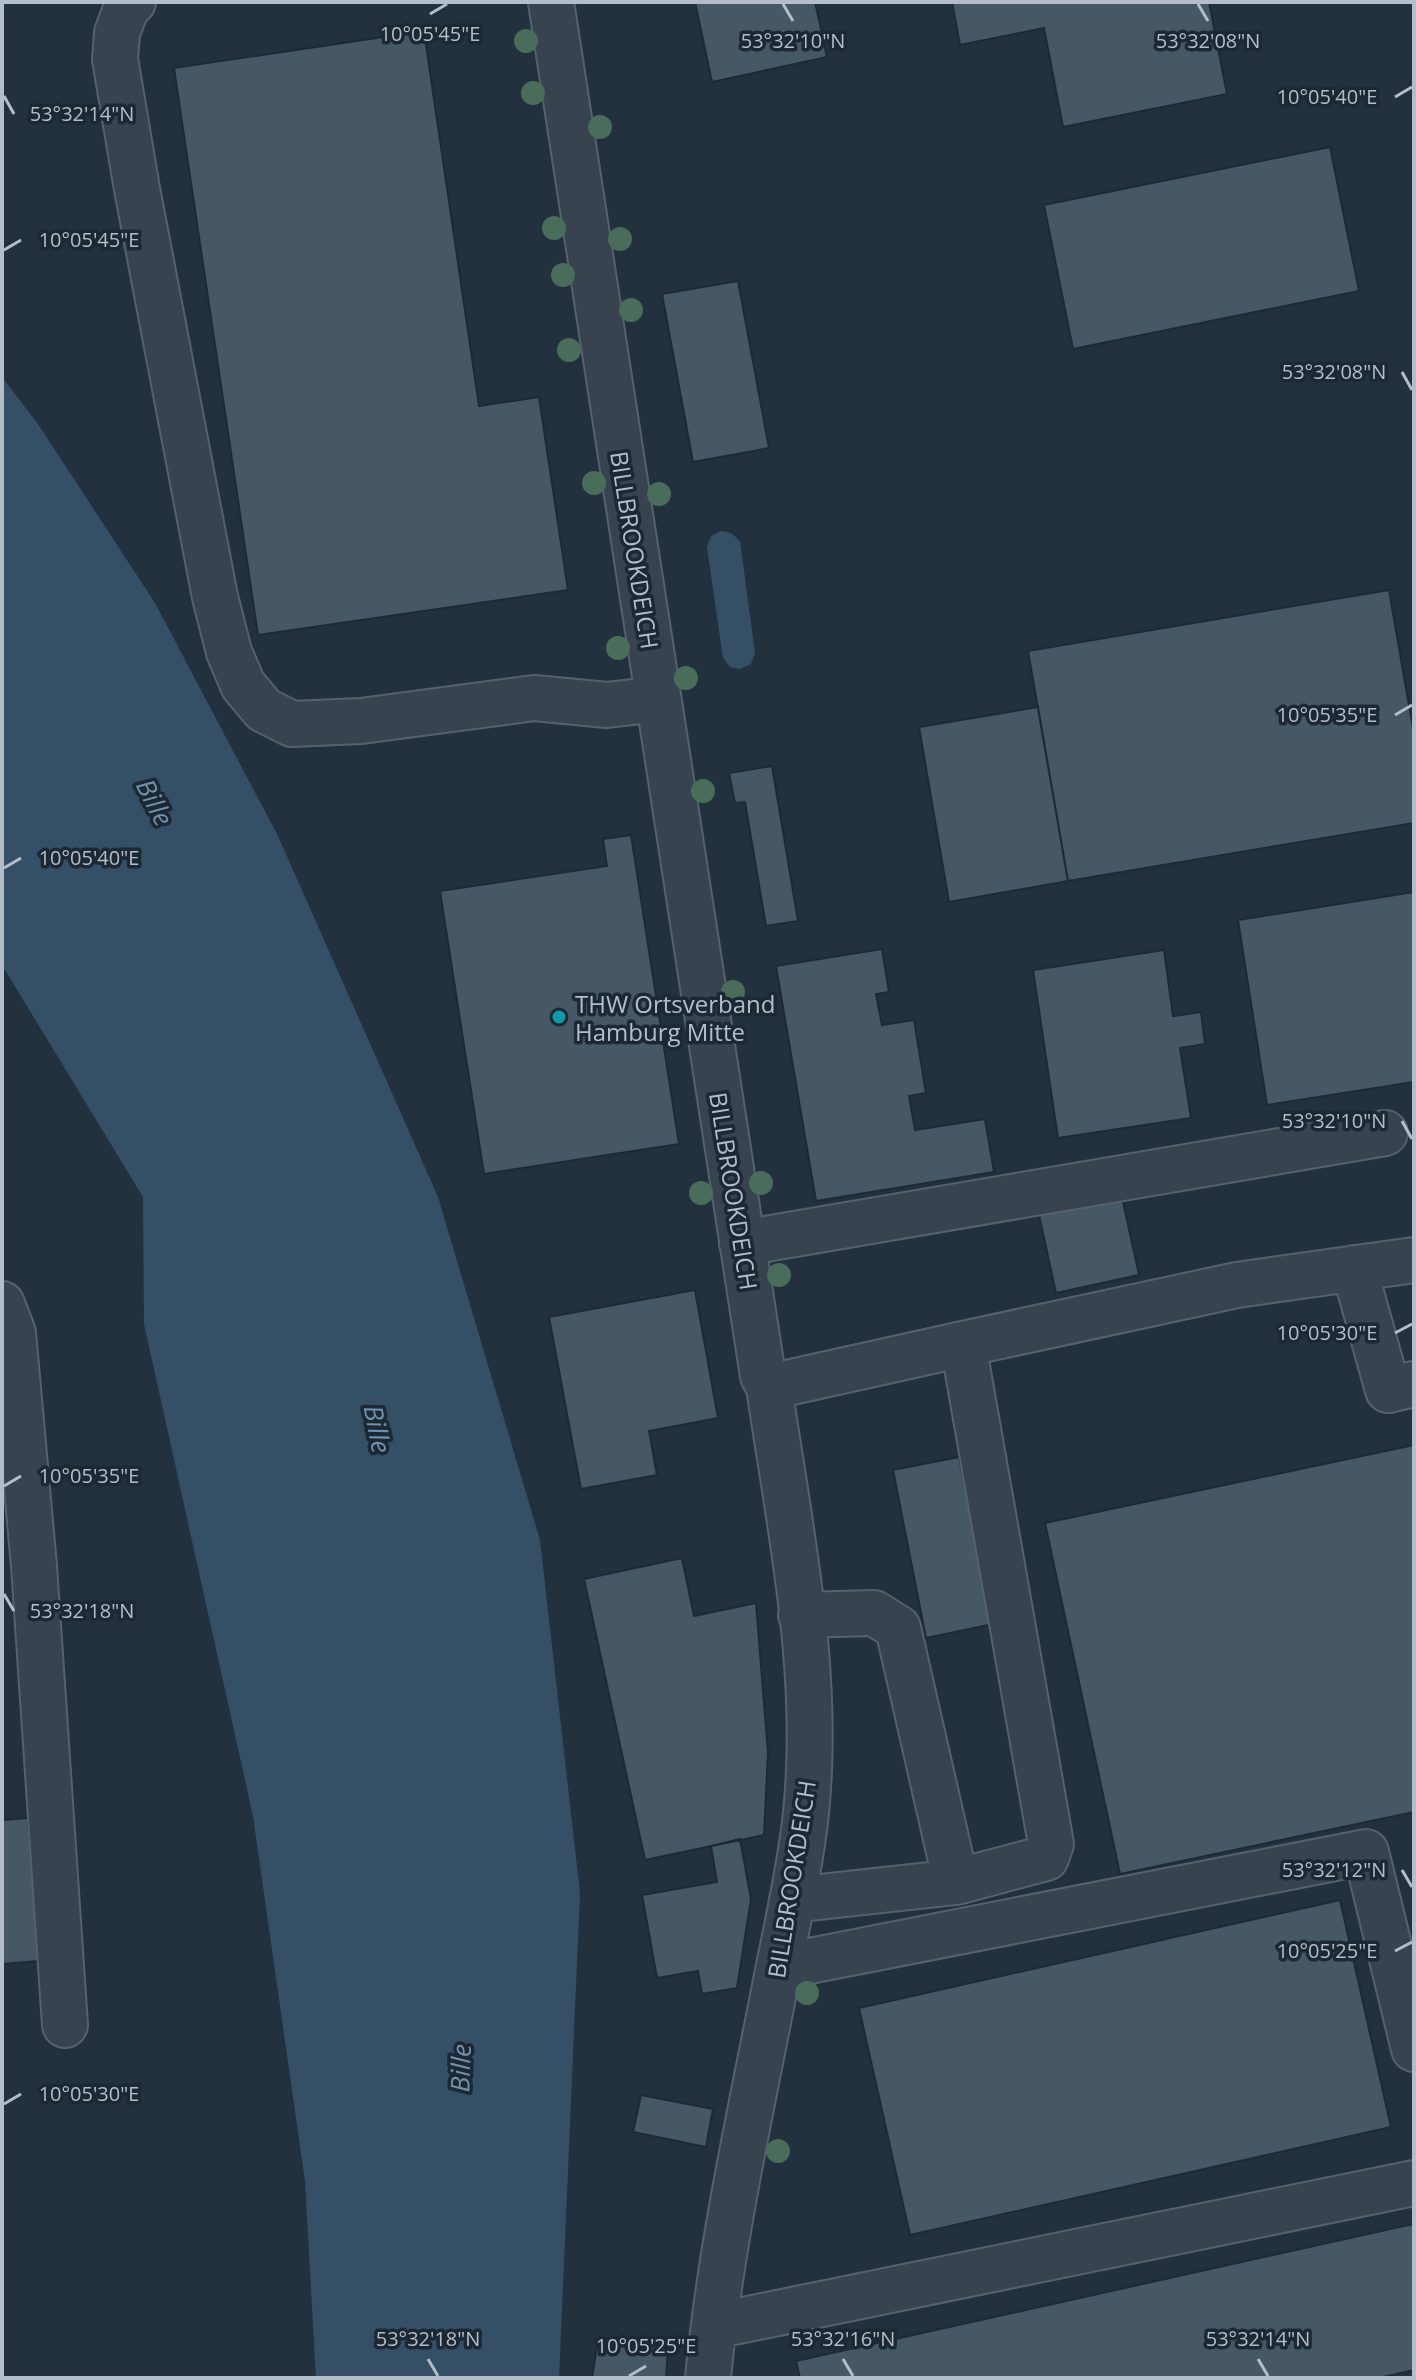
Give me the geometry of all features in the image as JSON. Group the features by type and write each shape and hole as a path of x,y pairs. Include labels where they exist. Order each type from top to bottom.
{"street":[{"path":"133,2 126,9 117,33 115,59 215,597 229,652 243,685 264,710 292,724 361,721 534,698 607,705 658,699"},
{"name":"BILLBROOKDEICH","path":"551,2 742,1243 763,1376 769,1387 806,1656 810,1738 805,1821 742,2160 708,2378"},
{"path":"742,1243 1385,1133"},
{"path":"769,1387 1237,1285 1414,1260"},
{"path":"1354,1268 1388,1390 1414,1384"},
{"path":"2,1304 13,1333 34,1566 65,2025"},
{"path":"792,1900 956,1882 1046,1858 1051,1844 963,1344"},
{"path":"801,1615 874,1613 898,1628 956,1882"},
{"path":"779,1967 1366,1852 1414,2049"},
{"path":"714,2326 1414,2183"}],"water":[{"name":"Bille","path":"2,377 38,424 155,603 278,836 438,1197 540,1540 580,1893 559,2378 316,2378 305,2181 253,1816 144,1324 143,1197 2,965"},
{"path":"721,531 731,533 740,541 755,653 751,664 740,669 730,667 723,658 707,547 711,536"}],"building":[{"path":"695,2 815,2 827,57 712,82"},
{"path":"952,2 1209,2 1227,94 1063,127 1044,28 960,45"},
{"path":"424,31 479,406 539,397 568,590 258,635 174,68"},
{"path":"1330,147 1359,291 1073,349 1044,205"},
{"path":"738,281 769,448 693,462 662,294"},
{"path":"1389,590 1414,734 1414,823 1068,881 1028,651"},
{"path":"1038,707 1068,881 949,902 919,727"},
{"path":"772,766 798,921 766,926 745,802 735,803 729,773"},
{"name":"THW Ortsverband Hamburg Mitte","path":"631,835 679,1144 484,1174 440,891 607,866 603,839"},
{"path":"1414,892 1414,1082 1267,1105 1238,920"},
{"path":"882,949 889,992 876,994 882,1025 914,1020 926,1093 909,1096 915,1130 985,1119 994,1172 816,1201 776,966"},
{"path":"1164,950 1173,1016 1201,1012 1205,1044 1180,1048 1191,1118 1058,1138 1033,970"},
{"path":"1122,1197 1139,1275 1056,1293 1039,1215"},
{"path":"695,1290 718,1418 649,1431 657,1475 581,1489 549,1317"},
{"path":"1414,1445 1414,1812 1120,1874 1045,1523"},
{"path":"959,1457 993,1624 926,1638 893,1470"},
{"path":"682,1558 694,1616 756,1603 768,1753 764,1835 645,1860 584,1579"},
{"path":"28,1818 39,1961 2,1964 2,1820"},
{"path":"740,1839 751,1899 737,1988 702,1994 698,1971 657,1978 642,1895 717,1882 711,1846"},
{"path":"1340,1900 1391,2127 910,2235 859,2008"},
{"path":"641,2095 713,2109 706,2147 633,2132"},
{"path":"1413,2224 1414,2370 1379,2378 800,2378 796,2361"},
{"path":"598,2340 668,2346 666,2378 592,2378"}],"place":[{"name":"THW Ortsverband Hamburg Mitte","path":"559,1017"}]}
